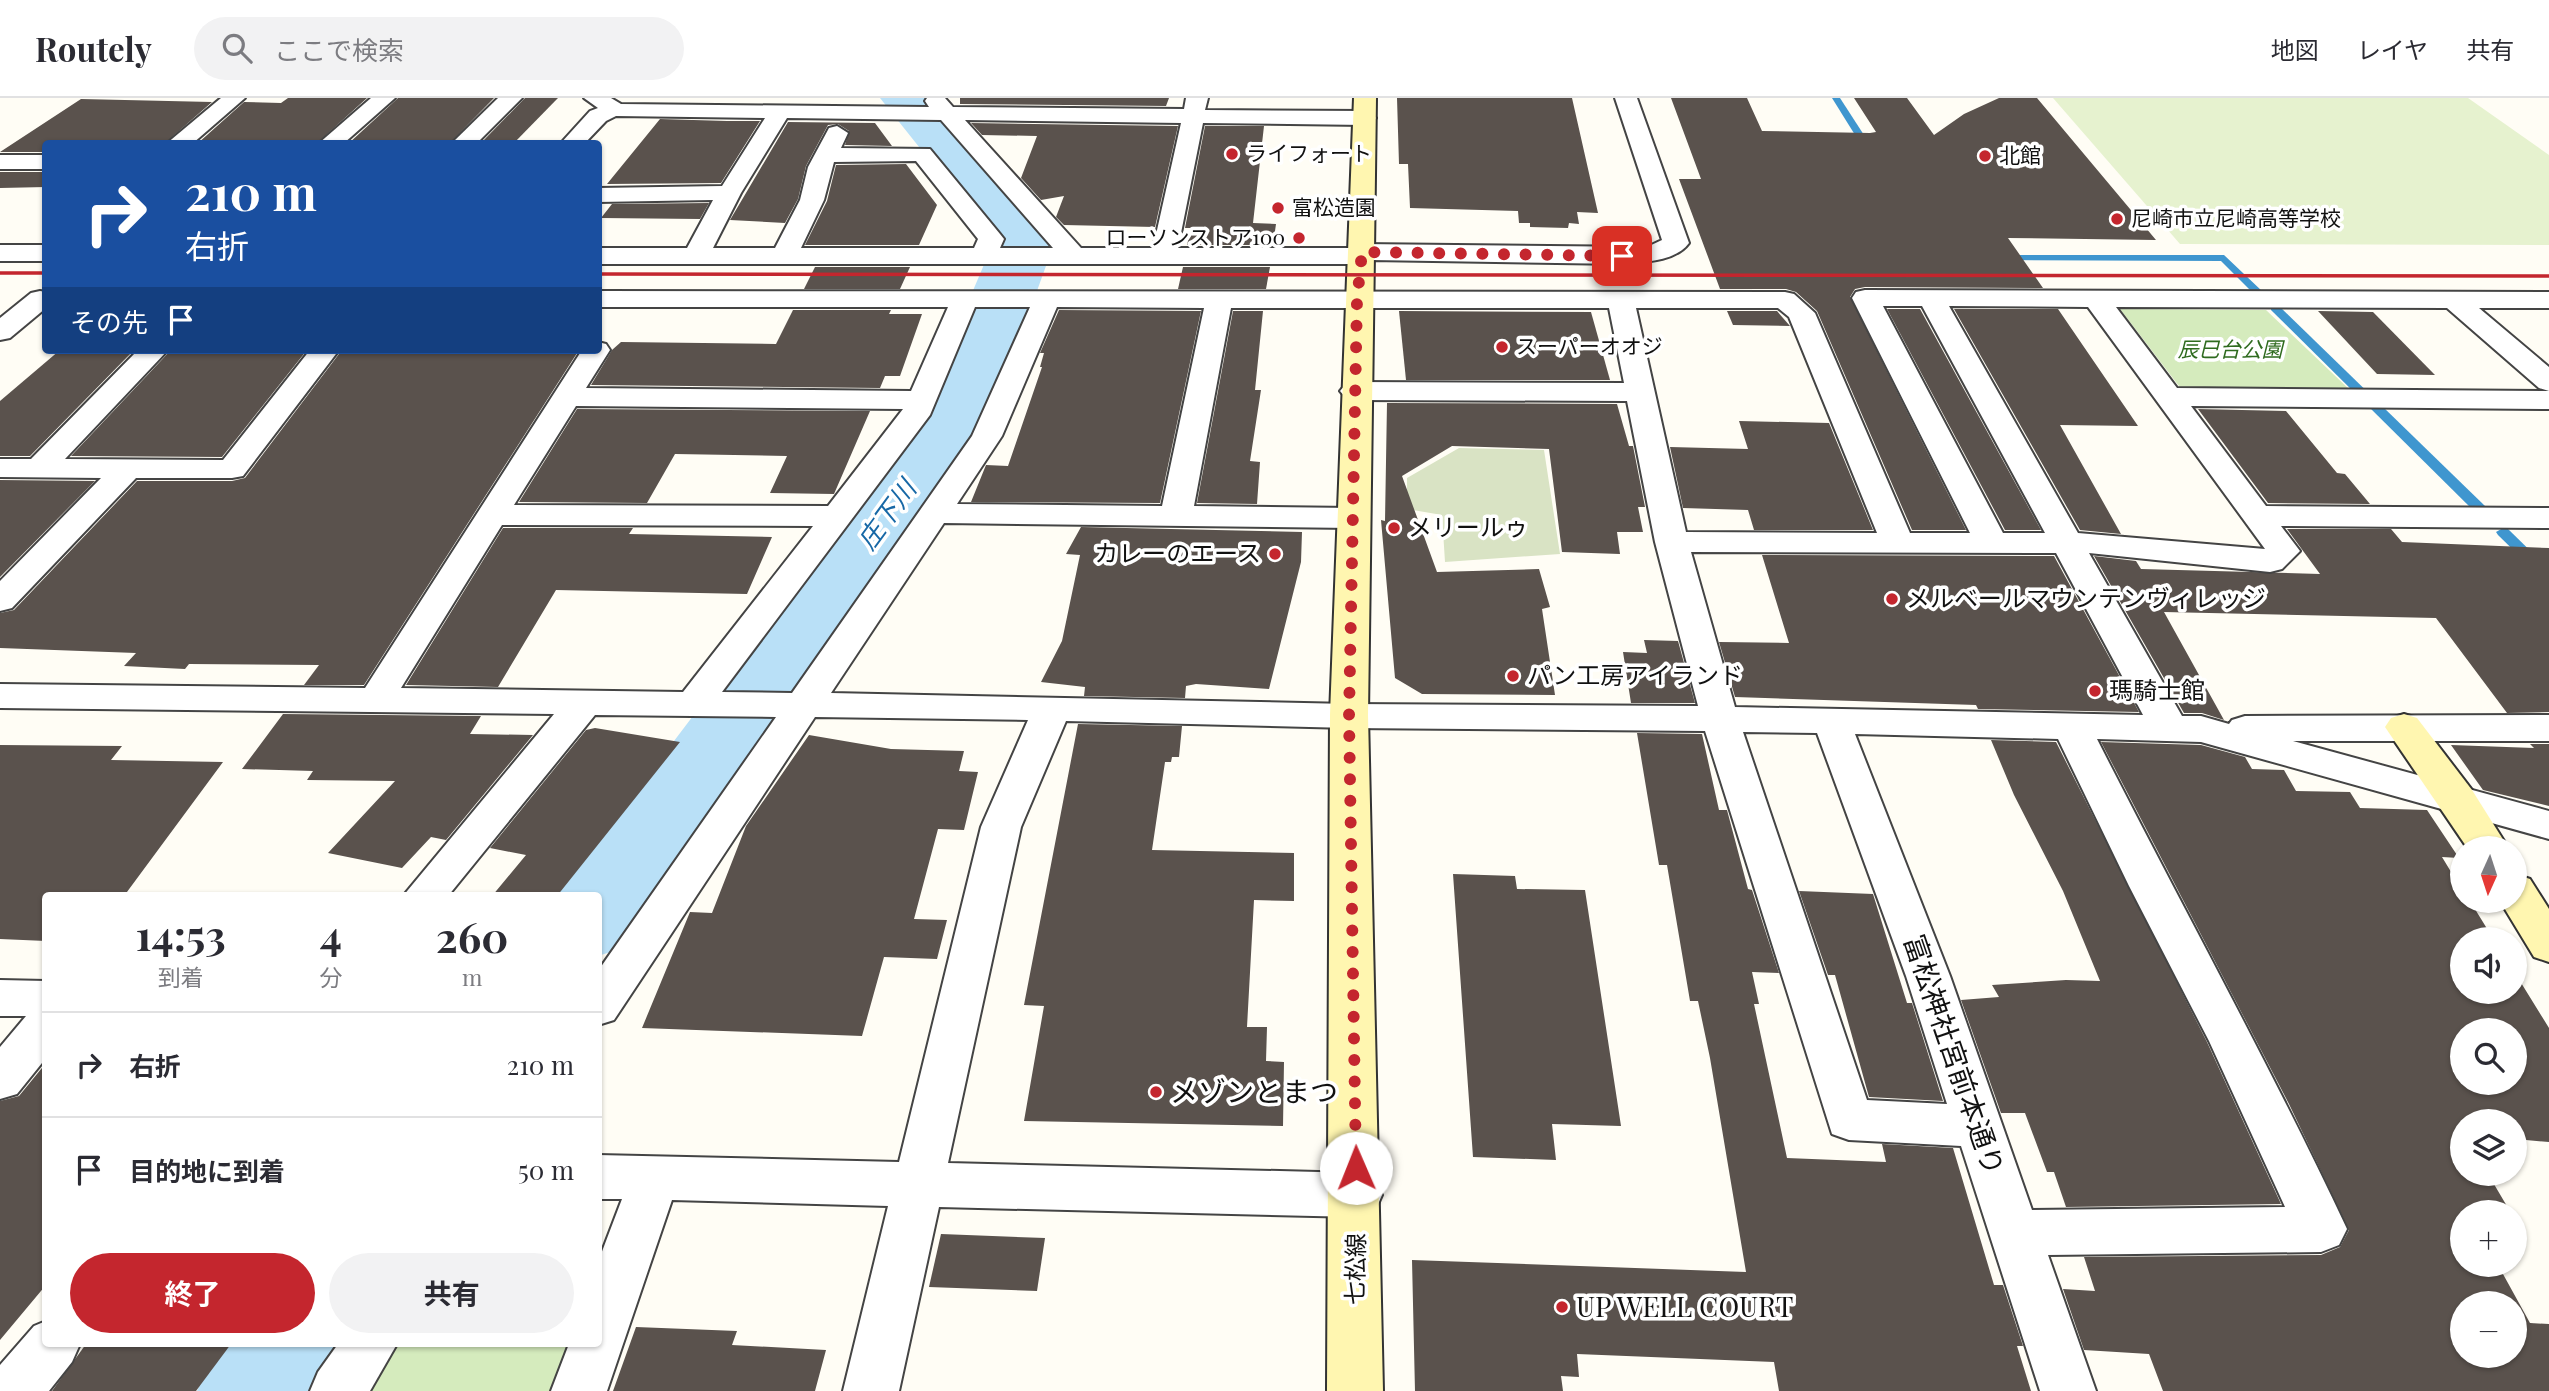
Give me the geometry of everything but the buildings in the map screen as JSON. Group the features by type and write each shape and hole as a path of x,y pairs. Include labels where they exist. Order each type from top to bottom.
{"street":[{"path":"182,140 234,98"},
{"path":"334,140 384,98"},
{"path":"466,140 511,98"},
{"path":"602,256 1652,254 1676,243 1656,177 1626,98"},
{"path":"575,140 598,116 604,104 849,113 888,108 1365,108"},
{"path":"1164,256 1195,107"},
{"path":"940,108 1074,256"},
{"name":"七松線","path":"1355,1391 1357,1195 1349,716 1357,300 1365,108"},
{"path":"696,256 729,193 780,112"},
{"path":"784,256 812,200 826,155 849,113"},
{"path":"826,155 922,154 991,239 990,256"},
{"path":"0,162 42,162"},
{"path":"602,195 729,193"},
{"path":"0,253 42,251"},
{"path":"0,298 42,299"},
{"path":"1992,543 1865,298 2549,300"},
{"path":"1931,298 2068,543 2185,729 2549,825"},
{"path":"602,299 971,302 1785,300 1801,313 1898,543"},
{"path":"602,340 629,299"},
{"path":"1672,542 2104,543 2270,562 2283,551 2096,299"},
{"path":"0,332 42,300"},
{"path":"1176,516 1219,300"},
{"path":"2455,300 2549,382"},
{"path":"602,1001 792,705 935,513 987,436 1037,301"},
{"path":"702,704 837,516 915,415 971,302"},
{"path":"1621,302 1672,542 1720,719 1849,1120 1980,1126"},
{"path":"39,468 150,354"},
{"path":"0,468 125,471 232,469 322,354"},
{"path":"375,701 593,354"},
{"path":"1355,391 1639,392"},
{"path":"566,397 921,400"},
{"path":"2169,397 2549,400"},
{"path":"0,601 125,471"},
{"path":"935,513 1353,518"},
{"path":"492,515 837,516"},
{"path":"2257,516 2549,518"},
{"path":"0,696 1052,708 1349,716 1720,719 2185,729 2549,728"},
{"path":"427,892 584,703"},
{"path":"871,1391 1001,827 1052,708"},
{"name":"富松神社宮前本通り","path":"1832,723 1928,976 2068,1391"},
{"path":"2016,1233 2321,1229 2232,1040 2150,886 2071,726"},
{"path":"2404,727 2458,800 2481,836"},
{"path":"2527,909 2549,945"},
{"path":"0,998 42,999"},
{"path":"0,1080 42,1030"},
{"path":"602,1177 1357,1195"},
{"path":"602,1325 654,1178"},
{"path":"14,1391 51,1347"},
{"path":"338,1391 368,1347"},
{"path":"579,1391 595,1347"}],"green space":[{"path":"2053,98 2468,98 2549,155 2549,245 2180,244"},
{"name":"辰巳台公園","path":"2120,309 2266,310 2352,392 2182,390"},
{"path":"1459,448 1544,450 1560,554 1445,562 1442,515 1407,509 1407,478"},
{"path":"396,1347 573,1347 558,1391 368,1391"}],"waterway":[{"name":"庄下川","path":"602,911 772,670 954,421 1025,241 986,190 906,98"},
{"path":"1836,98 1868,149"},
{"path":"2002,257 2224,258 2258,292"},
{"path":"2275,308 2480,509"},
{"path":"2503,532 2549,577"},
{"name":"庄下川","path":"264,1391 295,1347"}],"railway":[{"path":"0,273 42,273"},
{"path":"602,274 2549,276"}],"place":[{"name":"ライフォート","path":"1232,154"},
{"name":"北館","path":"1985,156"},
{"name":"富松造園","path":"1278,208"},
{"name":"尼崎市立尼崎高等学校","path":"2117,219"},
{"name":"ローソンストア100","path":"1299,238"},
{"name":"スーパーオオジ","path":"1502,347"},
{"name":"メリールゥ","path":"1394,528"},
{"name":"カレーのエース","path":"1275,554"},
{"name":"メルベールマウンテンヴィレッジ","path":"1892,599"},
{"name":"パン工房アイランド","path":"1513,676"},
{"name":"瑪騎士館","path":"2095,691"},
{"name":"メゾンとまつ","path":"1156,1092"},
{"name":"UP WELL COURT","path":"1562,1307"}],"route":[{"path":"1356,1168 1349,716 1357,300 1362,252 1622,256"}]}
